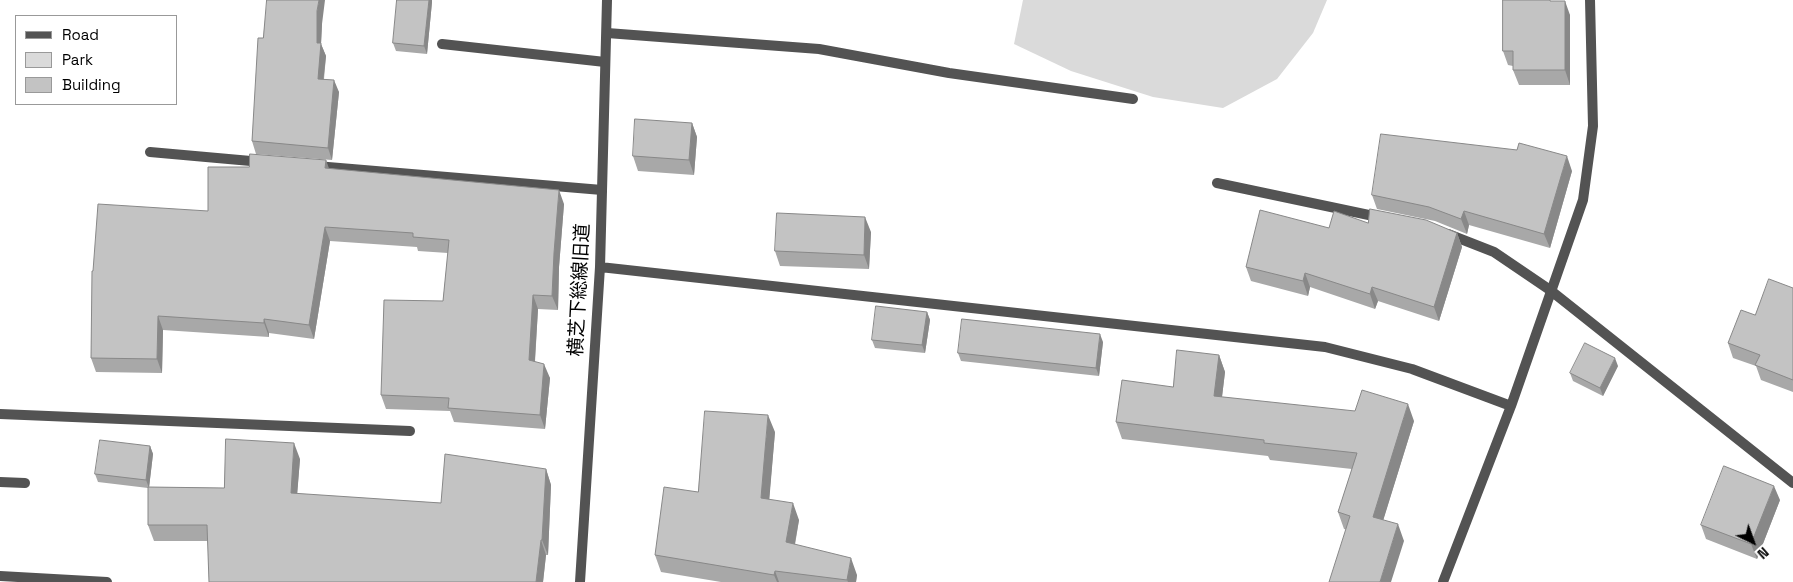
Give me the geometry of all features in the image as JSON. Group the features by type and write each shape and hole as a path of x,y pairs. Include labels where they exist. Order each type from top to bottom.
{"street":[{"name":"横芝下総線旧道","path":"580,582 600,267 608,0"},
{"path":"1444,582 1512,406 1550,290 1583,200 1593,126 1590,0"},
{"path":"607,33 819,49 949,73 1133,99"},
{"path":"442,44 606,62"},
{"path":"150,152 268,162"},
{"path":"308,166 602,190"},
{"path":"1218,183 1396,220"},
{"path":"1442,232 1494,252 1550,290 1793,483"},
{"path":"600,267 1325,347 1412,368 1512,406"},
{"path":"0,414 410,431"},
{"path":"0,482 25,483"},
{"path":"0,576 107,582"}],"green space":[{"path":"1023,0 1327,0 1313,33 1277,79 1223,108 1153,97 1071,71 1014,44"}],"building":[{"path":"267,0 319,0 317,43 321,43 318,79 334,80 328,148 252,141 258,38 263,38"},
{"path":"397,0 429,0 424,46 393,43"},
{"path":"1503,0 1565,1 1565,70 1513,70 1513,51 1503,51"},
{"path":"635,119 692,123 689,160 633,156"},
{"path":"1381,134 1517,150 1519,143 1567,156 1544,234 1464,211 1461,219 1429,207 1372,195"},
{"path":"250,154 326,160 325,168 559,190 552,296 533,295 529,360 544,364 540,415 448,408 449,398 381,395 384,300 443,301 449,240 413,237 413,233 325,227 309,325 264,319 264,323 158,316 157,359 91,358 92,271 98,204 208,211 208,167 249,167"},
{"path":"1370,209 1426,220 1457,233 1434,307 1372,287 1370,294 1305,273 1303,281 1246,267 1260,210 1329,228 1334,211 1368,223"},
{"path":"777,213 865,217 864,255 775,251"},
{"path":"1769,279 1793,288 1793,380 1755,365 1760,355 1728,343 1741,310 1755,315"},
{"path":"876,306 927,312 922,345 872,340"},
{"path":"962,319 1100,334 1096,368 958,353"},
{"path":"1585,343 1615,358 1600,388 1570,373"},
{"path":"1177,350 1219,355 1214,396 1355,411 1362,390 1408,404 1373,517 1398,524 1380,582 1329,582 1350,516 1338,512 1357,453 1264,443 1264,440 1116,422 1122,380 1173,387"},
{"path":"705,411 768,415 761,498 793,503 786,542 851,558 847,580 775,571 774,575 655,555 664,487 698,492"},
{"path":"226,439 294,443 291,493 441,503 445,454 546,469 542,540 536,582 209,582 207,525 148,525 148,487 224,488"},
{"path":"100,440 150,446 146,480 95,474"},
{"path":"1724,466 1774,486 1751,544 1701,525"}]}
